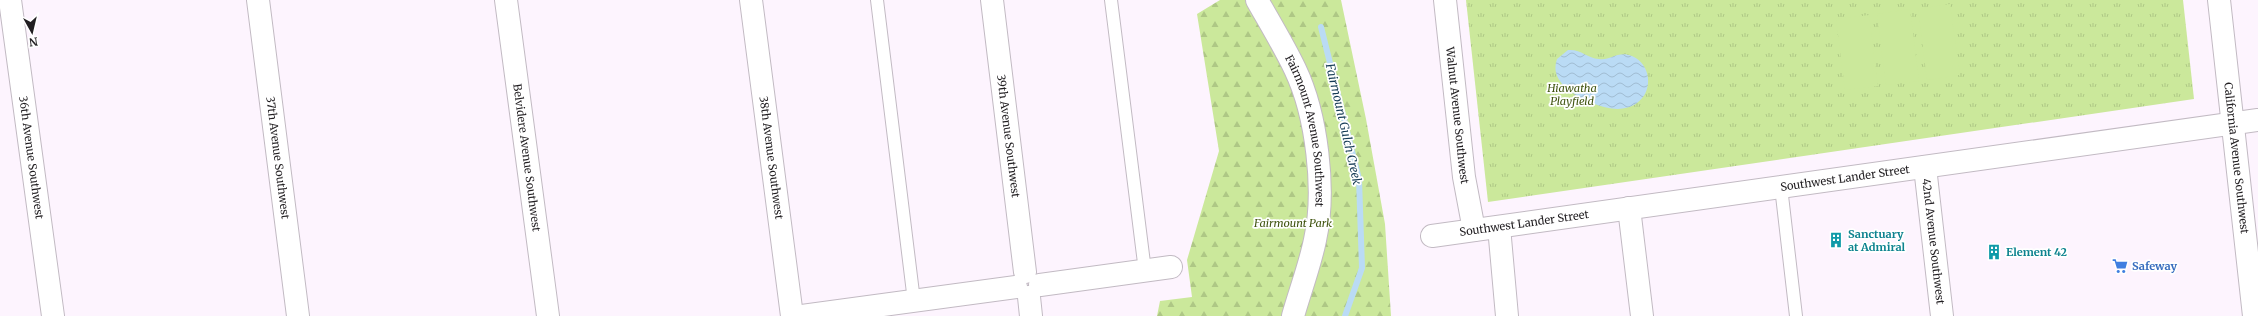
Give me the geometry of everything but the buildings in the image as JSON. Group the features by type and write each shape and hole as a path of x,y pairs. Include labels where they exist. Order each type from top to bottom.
{"street":[{"name":"36th Avenue Southwest","path":"10,0 53,316"},
{"name":"37th Avenue Southwest","path":"258,0 298,316"},
{"name":"Belvidere Avenue Southwest","path":"506,0 548,316"},
{"name":"38th Avenue Southwest","path":"751,0 792,316"},
{"name":"39th Avenue Southwest","path":"992,0 1028,291"},
{"name":"Fairmount Avenue Southwest","path":"1257,0 1296,70 1310,114 1318,154 1320,195 1316,239 1293,316"},
{"name":"Walnut Avenue Southwest","path":"1445,0 1464,176 1474,230"},
{"name":"California Avenue Southwest","path":"2219,0 2234,123 2254,316"},
{"name":"Southwest Lander Street","path":"1432,236 2258,120"},
{"name":"42nd Avenue Southwest","path":"1925,167 1942,316"},
{"path":"1629,208 1642,316"},
{"path":"1499,227 1507,316"},
{"path":"802,316 914,301 1028,291 1171,267"}],"lane":[{"path":"877,0 914,301"},
{"path":"1111,0 1146,271"},
{"path":"1781,187 1796,316"}],"green space":[{"name":"Fairmount Park","path":"1220,0 1341,0 1366,119 1385,224 1391,316 1157,316 1160,301 1192,297 1187,260 1219,151 1197,14"},
{"name":"Hiawatha Playfield","path":"1466,0 2183,0 2194,99 1488,202"},
{"path":"1950,4 1960,75 1927,80 1918,9"},
{"path":"1910,9 1919,81 1886,85 1877,14"},
{"path":"1869,15 1878,86 1845,90 1836,19"}],"water":[{"path":"1568,50 1577,51 1599,59 1607,59 1622,54 1632,56 1643,65 1646,71 1648,85 1646,92 1637,103 1621,109 1603,107 1578,96 1560,82 1556,74 1557,59"}],"waterway":[{"name":"Fairmount Gulch Creek","path":"1321,27 1359,179 1362,268 1345,316"}],"place":[{"name":"Sanctuary at Admiral","path":"1836,240"},
{"name":"Element 42","path":"1994,252"},
{"name":"Safeway","path":"2120,266"}]}
